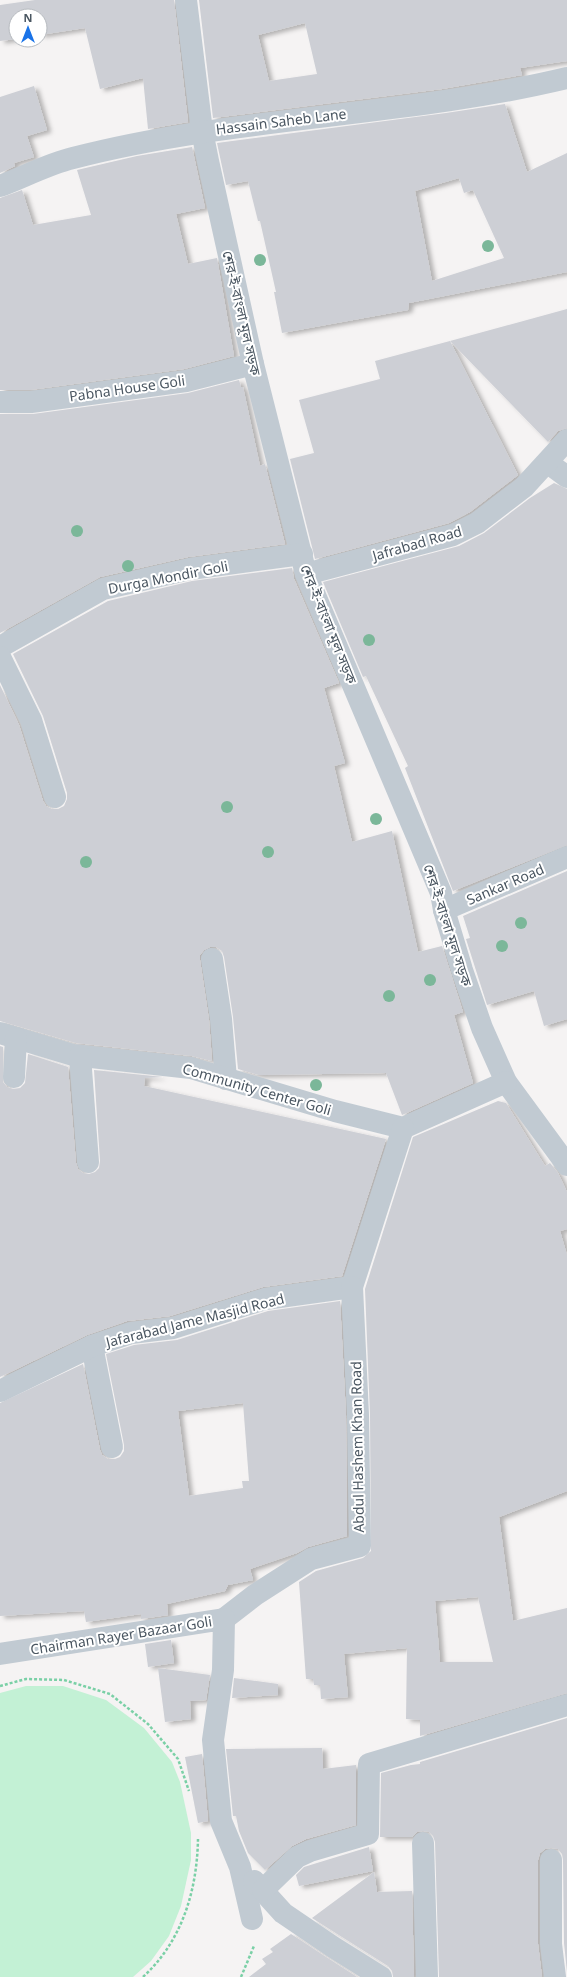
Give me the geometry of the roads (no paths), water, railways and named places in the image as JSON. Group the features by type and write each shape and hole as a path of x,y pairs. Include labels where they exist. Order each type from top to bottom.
{"street":[{"name":"শের-ই-বাংলা মূল সড়ক","path":"186,0 202,131 253,364 304,564 441,893 444,910 482,1028 506,1082 567,1165"},
{"name":"Hassain Saheb Lane","path":"0,186 71,158 202,131 518,90 567,78"},
{"name":"Pabna House Goli","path":"0,402 30,402 186,381 253,364"},
{"name":"Jafrabad Road","path":"304,564 453,535 491,514 524,488 567,440"},
{"path":"548,462 567,477"},
{"name":"Durga Mondir Goli","path":"0,647 103,589 190,569 304,564"},
{"path":"0,657 31,720 55,797"},
{"name":"Sankar Road","path":"444,910 567,857"},
{"path":"212,959 221,1019 226,1079"},
{"path":"8,1035 14,1077"},
{"name":"Community Center Goli","path":"8,1035 80,1056 191,1068 335,1111 403,1128"},
{"path":"80,1056 88,1162"},
{"path":"352,1287 403,1128 506,1082"},
{"name":"Jafarabad Jame Masjid Road","path":"0,1391 92,1346 131,1333 173,1328 265,1300 352,1287"},
{"name":"Abdul Hashem Khan Road","path":"224,1619 255,1595 311,1559 360,1546 358,1415 352,1287"},
{"path":"92,1346 112,1447"},
{"name":"Chairman Rayer Bazaar Goli","path":"0,1654 224,1619 223,1670 213,1740 221,1821 240,1867 252,1919"},
{"path":"263,1890 297,1857 310,1851 368,1834 369,1764 567,1705"},
{"path":"423,1843 427,1977"},
{"path":"551,1860 551,1944 555,1977"},
{"path":"240,1867 283,1913 332,1947 381,1977"}]}
